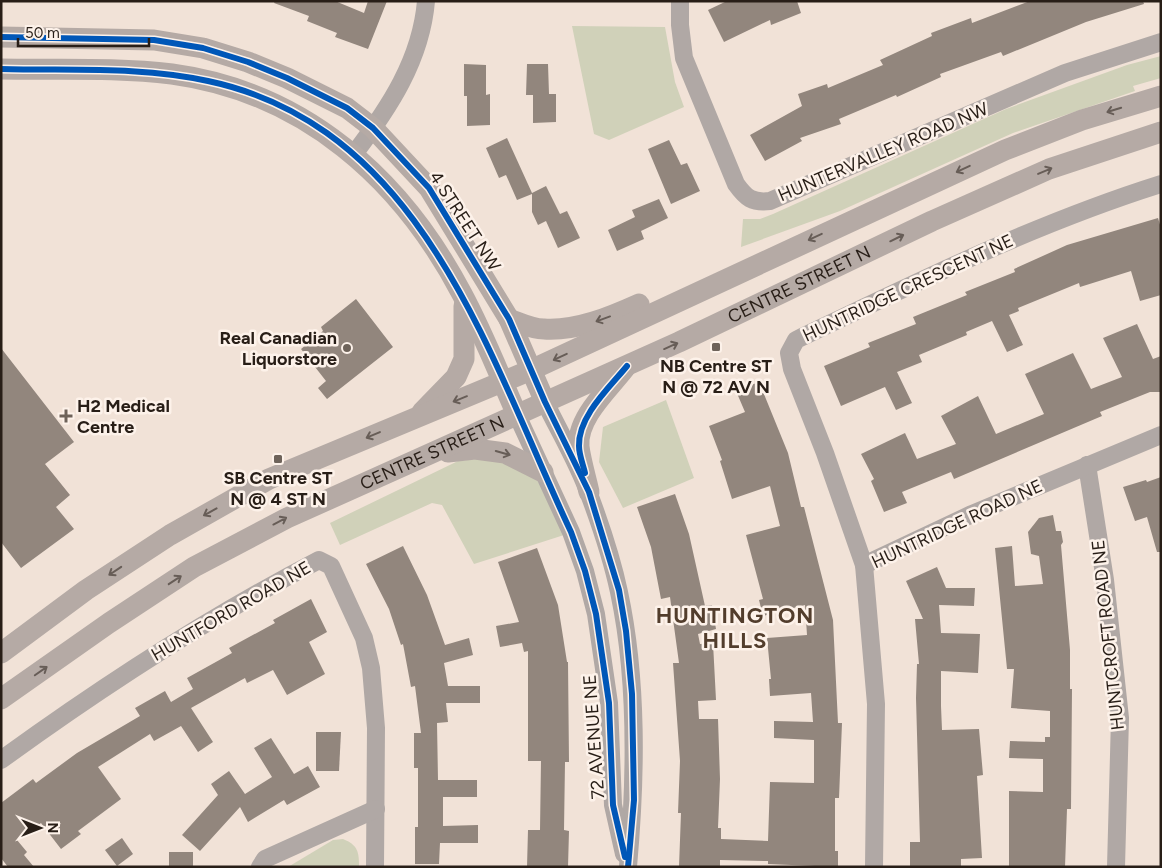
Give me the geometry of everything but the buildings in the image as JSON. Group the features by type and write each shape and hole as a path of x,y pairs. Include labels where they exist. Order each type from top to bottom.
{"main road":[{"name":"4 STREET NW","path":"1,37 154,40 203,48 248,62 287,78 347,108 373,128 429,188 510,319 531,370"},
{"path":"1,69 134,71 211,82 254,96 292,112 354,154 378,176 410,213 462,294 503,383"},
{"name":"CENTRE STREET N","path":"1,653 86,590 170,535 269,479 418,416 503,383 747,268 1005,150 1082,120 1161,96"},
{"name":"CENTRE STREET N","path":"1,699 109,623 194,568 286,518 627,366 932,221 1049,169 1161,132"},
{"path":"510,319 544,329 590,323 617,314 711,271 747,268"},
{"path":"418,416 456,377 464,359 465,319 462,294"},
{"path":"589,492 579,445 582,428 587,416 627,366"},
{"name":"72 AVENUE NE","path":"531,370 545,402"},
{"name":"72 AVENUE NE","path":"503,383 517,415"},
{"path":"438,450 453,453 475,449 504,453 543,472"}],"street":[{"path":"354,154 405,79 424,23 426,1"},
{"name":"HUNTERVALLEY ROAD NW","path":"680,1 680,25 684,58 736,184 746,197 758,202 770,201 1065,73 1161,42"},
{"name":"HUNTRIDGE CRESCENT NE","path":"864,565 826,452 792,368 789,353 796,340 1014,239 1102,203 1161,184"},
{"name":"72 AVENUE NE","path":"545,402 589,492 619,590 626,631 632,694 634,800 628,867"},
{"name":"72 AVENUE NE","path":"517,415 571,532 585,571 596,614 610,703 613,805 628,867"},
{"name":"HUNTRIDGE ROAD NE","path":"874,867 876,704 864,565 972,514 1161,435"},
{"name":"HUNTCROFT ROAD NE","path":"1087,465 1105,580 1120,718 1116,867"},
{"name":"HUNTFORD ROAD NE","path":"1,760 117,677 248,597 319,560 331,566 364,638 370,668 376,728 375,867"},
{"path":"260,867 265,859 376,809"}],"green space":[{"path":"572,26 665,27 675,82 684,107 609,140 594,134"},
{"path":"1161,56 1161,78 1133,86 1135,91 1013,133 840,211 741,247 743,219 760,219 773,214 1006,109 1127,65"},
{"path":"666,400 694,478 623,508 599,462 603,427"},
{"path":"495,457 536,479 548,495 564,535 474,564 442,505 432,503 340,545 330,523 458,461"},
{"path":"343,839 352,844 357,850 359,867 288,867 333,840"}],"cycle path":[{"path":"1,37 154,40 203,48 248,62 287,78 347,108 373,128 429,188 509,319 545,402 589,492 619,590 626,631 632,694 634,800 628,867"},
{"path":"1,69 131,71 182,76 208,81 282,106 344,146 396,198 440,258 477,325 571,532 585,571 596,614 609,703 613,805 625,857"},
{"path":"585,473 579,446 584,424 596,403 627,366"}],"place":[{"name":"NB Centre ST N @ 72 AV N","path":"716,347"},
{"name":"Real Canadian Liquorstore","path":"347,348"},
{"name":"H2 Medical Centre","path":"66,416"},
{"name":"SB Centre ST N @ 4 ST N","path":"278,459"}],"district":[{"name":"HUNTINGTON HILLS","path":"735,628"}]}
